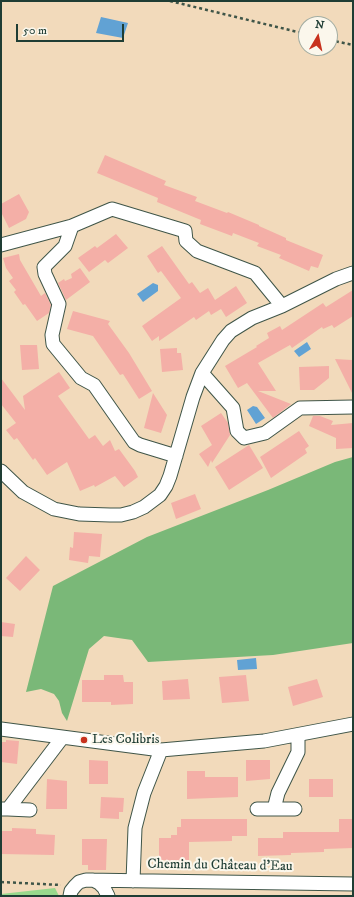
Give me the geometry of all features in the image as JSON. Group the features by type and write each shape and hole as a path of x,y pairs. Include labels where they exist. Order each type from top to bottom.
{"street":[{"path":"1,245 72,226 112,210 184,231 186,241 197,251 255,273 282,306"},
{"path":"72,226 65,246 44,267 45,274 59,304 52,335 53,344 81,378 94,385 134,442 176,456"},
{"path":"1,471 23,492 54,509 80,514 121,514 133,512 144,507 160,495 166,486 193,397 202,373 216,350 231,331 252,318 282,306 336,279 353,273"},
{"path":"202,373 233,408 237,431 244,438 265,433 300,408 353,407"},
{"path":"1,729 162,750 264,741 353,724"},
{"path":"274,809 278,792 298,752 298,735"},
{"path":"4,809 62,738"},
{"path":"133,881 135,828 144,793 162,750"},
{"path":"4,809 30,810"},
{"path":"257,809 295,809"},
{"path":"77,887 93,880 104,888 108,896"},
{"name":"Chemin du Château d'Eau","path":"77,887 133,881 353,884"}],"path":[{"path":"170,1 298,32"},
{"path":"338,42 353,45"},
{"path":"1,882 77,887"}],"green space":[{"path":"353,457 353,643 273,655 148,662 132,640 104,636 89,649 67,721 62,713 59,701 54,694 41,689 26,692 53,586 147,537 335,462"},
{"path":"55,888 59,896 1,896 1,894"}],"water":[{"path":"101,17 128,23 123,38 96,33"},
{"path":"153,283 158,285 158,291 143,302 137,294"},
{"path":"307,342 311,349 299,357 294,351"},
{"path":"253,406 257,407 265,418 256,424 247,410"},
{"path":"256,658 257,669 238,670 237,660"}],"building":[{"path":"105,155 166,181 164,185 197,197 195,201 227,213 228,212 259,225 286,238 286,240 323,255 318,268 311,266 309,271 279,258 281,255 257,246 259,243 233,233 232,236 200,224 201,220 157,202 158,198 97,173"},
{"path":"19,194 29,212 26,219 9,228 1,212 1,204"},
{"path":"116,234 128,248 108,263 105,260 89,272 78,258 95,246 97,248"},
{"path":"162,246 189,284 192,282 200,293 208,288 215,300 236,286 247,303 226,317 221,309 211,315 209,311 196,320 194,317 159,341 159,336 152,341 142,326 181,298 161,271 158,273 147,256"},
{"path":"19,254 20,260 41,296 45,293 51,305 49,313 37,321 25,304 23,305 14,292 16,290 9,281 13,278 6,268 3,258"},
{"path":"80,268 90,282 66,300 58,283 64,279 65,281 72,278 71,274"},
{"path":"353,290 353,316 334,328 332,325 323,329 322,327 292,348 290,345 258,363 276,391 258,391 291,404 273,418 247,383 238,388 225,366 269,338 267,333 280,326 282,330 323,303 326,307"},
{"path":"73,311 110,321 108,324 129,353 152,391 139,399 123,374 120,375 93,336 67,329"},
{"path":"20,345 37,345 39,369 22,370"},
{"path":"177,348 177,353 181,353 183,370 162,372 160,349"},
{"path":"335,359 352,360 352,393"},
{"path":"329,366 329,378 314,390 300,390 299,367"},
{"path":"59,372 70,388 58,396 89,439 95,435 103,446 110,440 115,451 119,449 135,471 138,477 124,487 115,476 95,487 94,485 80,491 67,462 47,475 35,458 33,460 17,438 14,440 6,430 16,423 1,404 1,378 25,410 23,396"},
{"path":"153,393 167,415 161,433 144,428"},
{"path":"221,413 228,423 230,435 212,463 211,460 208,467 199,454 212,445 201,426"},
{"path":"313,416 320,416 333,421 331,425 353,423 353,448 336,449 336,438 309,426"},
{"path":"299,431 309,446 305,449 307,453 271,478 260,457"},
{"path":"249,445 263,468 229,490 215,467"},
{"path":"195,494 201,509 176,519 171,503"},
{"path":"74,532 102,534 100,557 89,556 88,563 69,560 70,547 73,548"},
{"path":"26,556 40,570 20,591 6,578"},
{"path":"1,622 15,624 13,637 1,636"},
{"path":"104,675 123,675 124,682 133,682 133,704 111,705 111,702 82,702 82,680 104,680"},
{"path":"246,675 249,701 222,703 219,677"},
{"path":"188,679 190,699 163,700 162,681"},
{"path":"317,679 323,697 293,706 288,687"},
{"path":"6,740 19,741 17,764 1,762 1,742 6,742"},
{"path":"89,760 108,761 108,784 89,784"},
{"path":"246,760 270,760 270,779 246,781"},
{"path":"187,771 205,771 205,777 238,777 238,797 187,799"},
{"path":"47,779 67,781 67,809 46,809"},
{"path":"309,779 333,779 333,797 309,797"},
{"path":"101,797 124,798 123,812 119,812 119,819 100,818"},
{"path":"181,819 247,819 247,836 232,836 232,841 189,842 189,868 165,868 165,860 159,860 159,838 171,838 171,835 177,835 177,827 181,827"},
{"path":"339,819 353,819 353,848 324,849 324,852 291,853 291,855 258,856 258,838 283,838 283,832 339,832"},
{"path":"12,828 36,829 36,834 55,835 54,855 1,854 1,831 12,831"},
{"path":"82,839 107,839 106,870 88,870 88,865 82,865"}],"place":[{"name":"Les Colibris","path":"84,740"}]}
